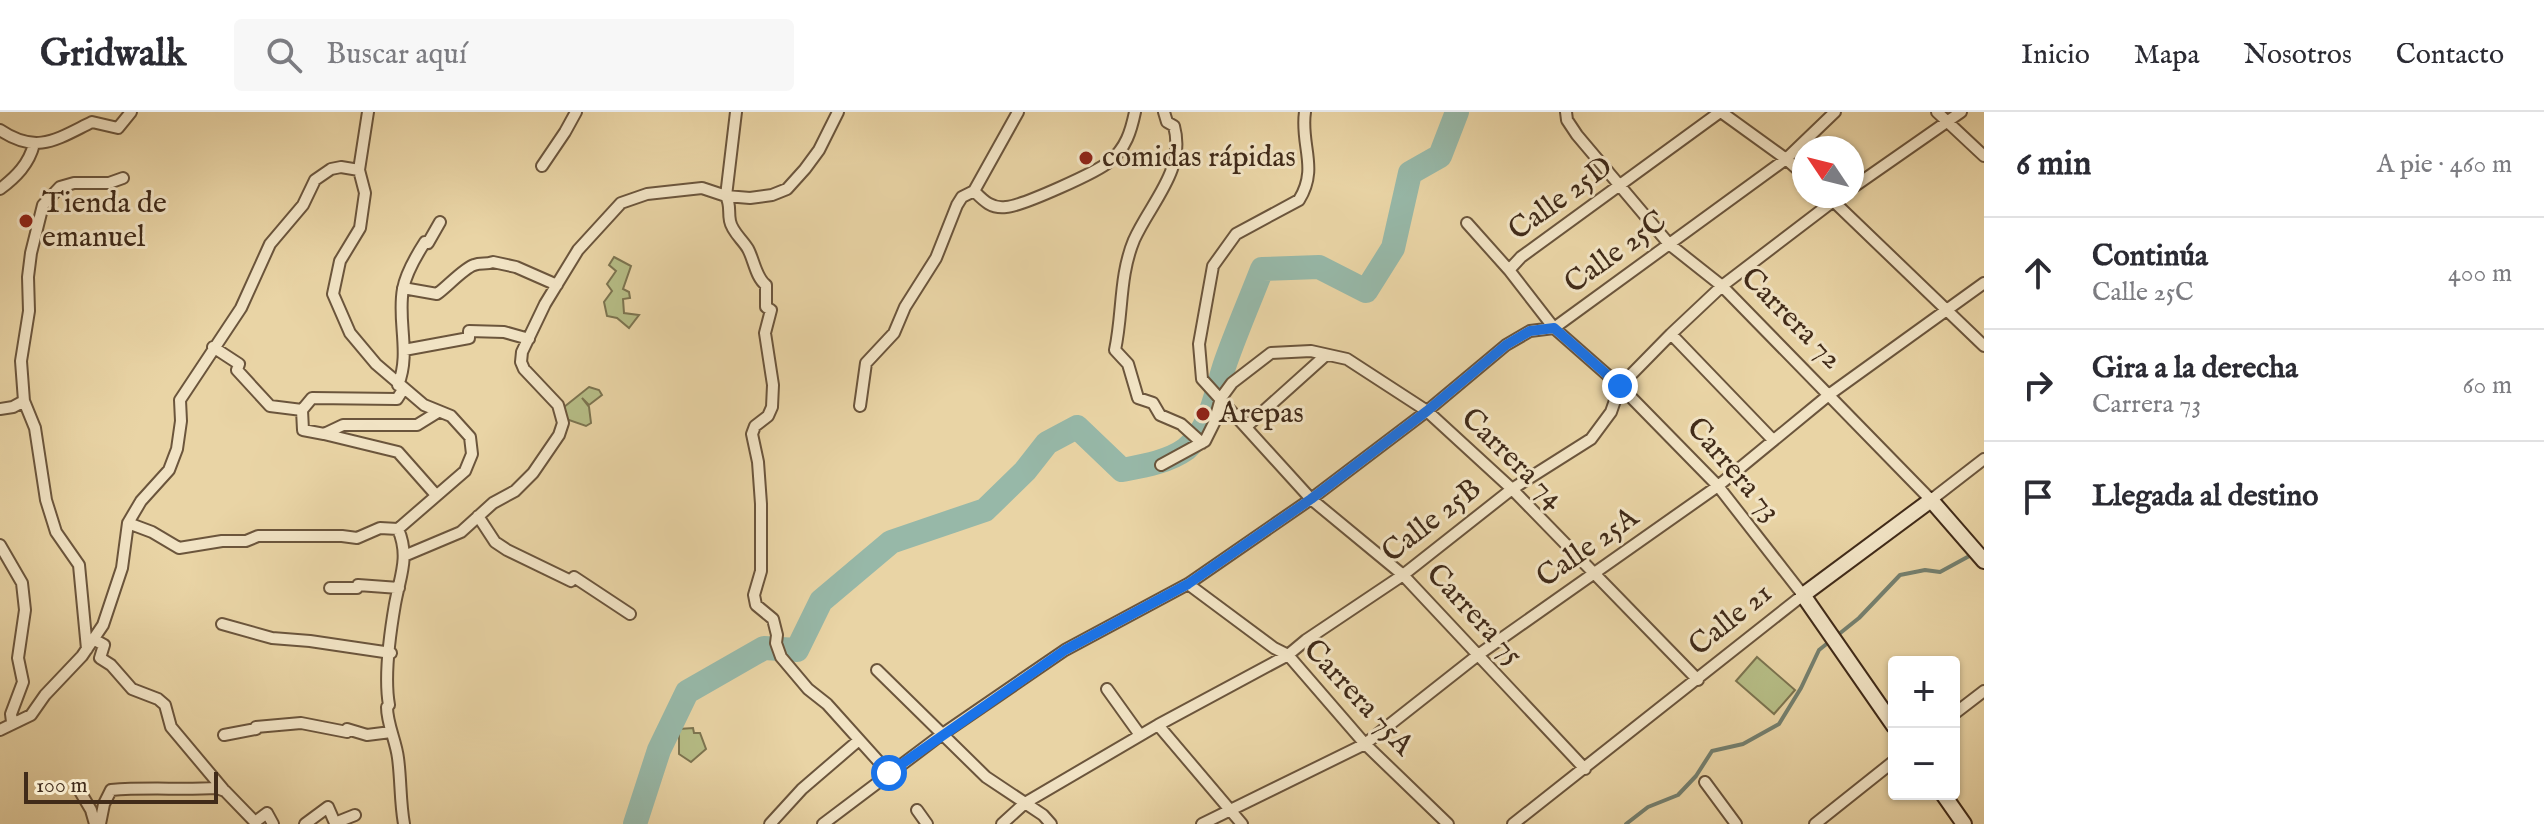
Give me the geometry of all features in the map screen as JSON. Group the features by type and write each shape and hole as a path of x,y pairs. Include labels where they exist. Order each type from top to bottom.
{"street":[{"path":"0,130 34,144 48,144 92,122 118,128 131,112"},
{"path":"128,523 152,532 179,548 222,541 246,541 258,536 357,538 380,528 398,529 465,471 472,454 470,437 451,416 438,412 401,387 350,333 333,294 340,261 360,228 365,193 359,170 368,112"},
{"path":"542,166 576,112"},
{"path":"736,112 726,196 731,206 730,220 747,246 760,280 766,285 766,307 771,310 765,333 773,385 772,407 752,434 761,504 761,571 754,595 756,605 773,619 781,657 889,773"},
{"path":"404,556 461,532 493,503 515,491 533,473 559,435 563,423 558,405 521,362 529,339 578,250 621,203 647,194 702,188 726,196 750,198 787,189 819,150 838,112"},
{"path":"860,406 866,363 894,333 905,307 936,258 957,205 962,197 974,191 1018,112"},
{"path":"974,191 986,204 1004,208 1030,201 1109,162 1130,138 1135,112"},
{"path":"1164,112 1167,122 1174,126 1178,140 1177,154 1173,169 1134,240 1125,266 1115,350 1128,364 1138,398 1153,403 1160,415 1181,424 1198,440"},
{"name":"Carrera 75","path":"1305,112 1302,131 1310,161 1307,185 1302,195 1299,200 1236,234 1213,266 1199,344 1202,379 1311,499 1403,575 1585,769"},
{"name":"Carrera 72","path":"1566,112 1567,120 1577,135 1669,244 1722,286 1830,394 1984,561"},
{"path":"1720,112 1792,164"},
{"name":"Calle 25D","path":"1509,270 1521,257 1720,112"},
{"name":"Calle 25C","path":"823,824 941,735 1065,650 1188,584 1311,499 1427,411 1506,345 1530,331 1554,328 1786,159 1835,112"},
{"path":"1937,112 1984,156"},
{"path":"1864,180 1961,112"},
{"path":"0,189 30,158 34,144"},
{"path":"0,730 31,715 103,625 118,584 128,523 141,501 169,470 177,449 180,400 241,308 270,244 303,205 315,180 331,169 359,170"},
{"path":"90,644 79,565 56,532 46,500 35,428 24,401 21,361 29,311 28,277 43,205 60,187 74,183 109,183 123,178"},
{"name":"Calle 25B","path":"1002,824 1025,803 1140,735 1288,655 1403,575 1512,489 1591,439 1611,412 1620,386 1671,334 1722,286 1821,208"},
{"path":"1844,208 1946,312 1984,346"},
{"path":"436,495 398,452 303,430 302,410 312,398 397,399 403,372 403,288 418,254 440,222"},
{"name":"Carrera 73","path":"1467,223 1554,328 1620,386 1718,486 1803,595 1888,717"},
{"path":"403,288 437,294 468,267 493,262 516,267 557,285"},
{"name":"Calle 25A","path":"1202,824 1365,744 1478,655 1718,486 1830,394 1984,283"},
{"path":"404,350 469,338 469,331 504,332 529,339"},
{"path":"1671,334 1773,440"},
{"path":"213,347 239,364 237,370 270,406 302,410"},
{"name":"Carrera 74","path":"1221,398 1232,383 1271,353 1311,351 1347,359 1427,411 1512,489 1698,680"},
{"path":"1247,426 1326,355"},
{"path":"1161,465 1198,440 1214,423 1221,398"},
{"path":"0,409 24,401"},
{"path":"324,434 343,425 417,425 438,412"},
{"name":"Calle 21","path":"1513,824 1803,595 1984,459"},
{"path":"478,516 495,542 507,550 571,581 574,577 630,614"},
{"path":"398,529 405,545 386,684 387,719 398,754 404,824"},
{"path":"0,545 22,583 25,610 18,658 23,682 11,714 12,722"},
{"path":"330,588 357,588 358,585 371,584 399,588"},
{"name":"Carrera 75A","path":"1188,584 1288,655 1365,744 1448,824"},
{"path":"222,624 272,638 391,653"},
{"path":"90,644 104,645 100,658 111,665 132,689 165,705 171,727 255,822 267,813 273,824"},
{"path":"877,670 986,777 1051,824"},
{"path":"1107,689 1140,735"},
{"path":"1960,709 1984,691"},
{"path":"224,735 256,727 301,723 367,735 391,732"},
{"path":"1158,725 1242,824"},
{"path":"770,824 802,789 859,740"},
{"path":"1815,824 1888,766"},
{"path":"1705,782 1736,824"},
{"path":"78,788 98,824"},
{"path":"98,824 111,790 217,788 225,791"},
{"path":"1947,800 1964,824"},
{"path":"305,824 328,807 335,823 355,815"},
{"path":"917,810 927,824"}],"green space":[{"path":"614,257 631,266 623,289 629,292 630,298 623,299 624,313 639,315 629,328 617,318 607,316 604,302 612,291 607,284 616,271 609,265"},
{"path":"589,387 599,390 602,395 589,405 582,398 589,407 591,423 586,426 566,419 561,407"},
{"path":"1757,657 1795,690 1774,714 1736,681"},
{"path":"693,728 694,733 700,733 706,749 691,762 679,754 679,729"}],"waterway":[{"path":"635,824 659,750 687,692 764,648 797,650 821,601 891,542 985,510 1025,471 1047,443 1077,427 1122,470 1163,460 1186,449 1208,419 1226,361 1262,269 1319,267 1366,291 1393,248 1410,173 1440,156 1457,112"},
{"path":"1626,824 1648,807 1678,795 1696,776 1712,751 1743,744 1779,724 1819,650 1859,618 1900,575 1925,570 1940,572 1973,554"}],"place":[{"name":"comidas rápidas","path":"1086,158"},
{"name":"Tienda de emanuel","path":"26,221"},
{"name":"Arepas","path":"1203,414"}],"route":[{"path":"889,773 1065,650 1188,584 1311,499 1427,411 1506,345 1530,331 1554,328 1620,386"}]}
